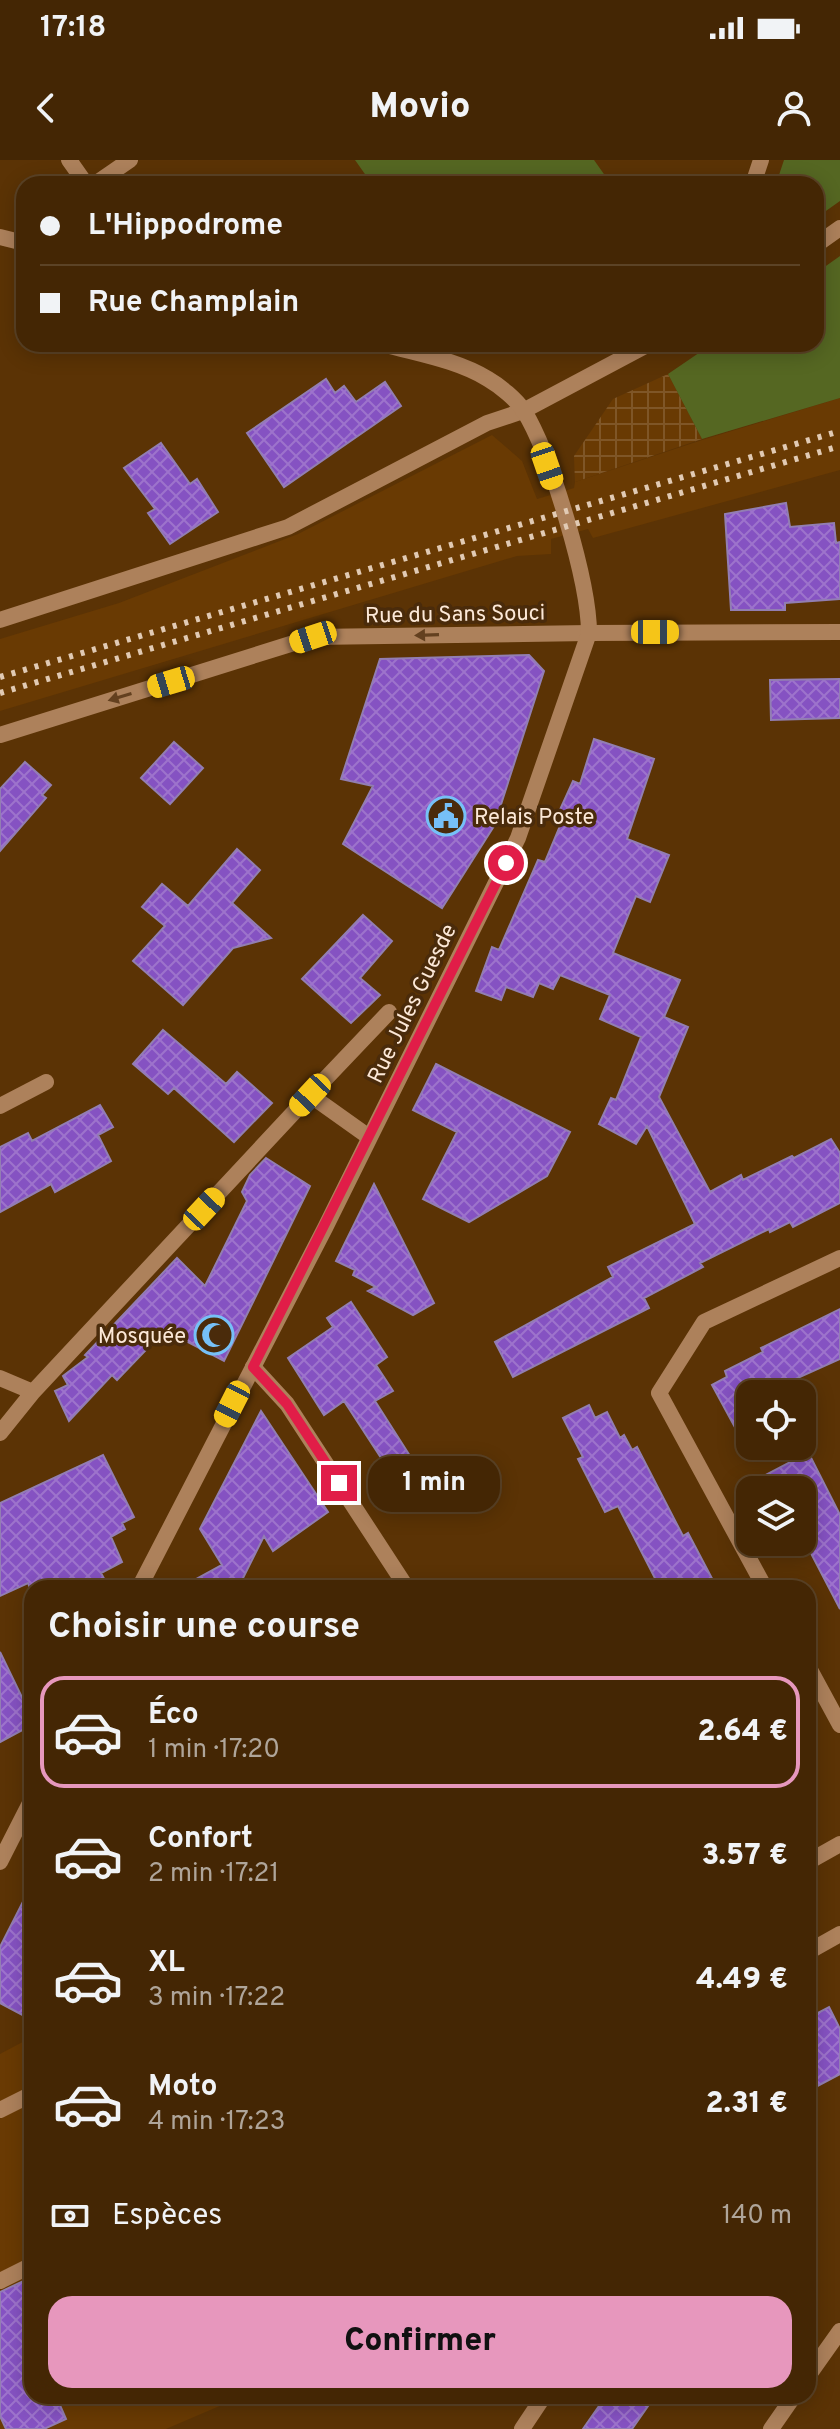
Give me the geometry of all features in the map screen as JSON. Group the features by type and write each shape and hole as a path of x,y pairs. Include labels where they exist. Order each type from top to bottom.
{"street":[{"path":"107,176 130,160"},
{"path":"412,352 466,367 489,379 523,411"},
{"path":"0,620 89,594 288,527 474,430 523,411 634,352"},
{"name":"Rue Jules Guesde","path":"143,1580 518,838 589,633 589,604 564,513 523,411"},
{"name":"Rue du Sans Souci","path":"0,735 313,637 840,632"},
{"path":"0,1433 33,1392 389,1012"},
{"path":"0,1106 46,1082"},
{"path":"310,1095 369,1137"},
{"path":"761,1580 659,1393 704,1322 840,1258"},
{"path":"253,1367 287,1404 402,1580"},
{"path":"0,1378 33,1392"},
{"path":"816,1681 840,1725"},
{"path":"0,1862 24,1815"},
{"path":"816,1858 840,1844"},
{"path":"816,1948 840,1934"},
{"path":"0,2110 24,2098"},
{"path":"0,2281 24,2269"},
{"path":"816,2365 840,2331"},
{"path":"522,2429 539,2404"},
{"path":"771,2429 788,2404"}],"shaded area":[{"path":"668,374 702,439 575,482 574,456 613,399"},
{"path":"840,398 840,470 593,538 588,529 551,539 551,554 517,556 0,711 0,639 119,603 298,534 492,435 522,461 537,499 574,488 575,482"},
{"path":"24,2041 24,2404 224,2404 166,2429 0,2429 0,2054"}],"green space":[{"path":"355,160 594,160 605,176 366,176"},
{"path":"784,160 840,160 840,201 824,212 824,176 779,176"},
{"path":"840,256 840,398 702,439 668,374 700,352 824,352 824,267"}],"building":[{"path":"326,379 335,393 344,386 356,402 385,382 401,406 284,487 247,433"},
{"path":"161,443 190,484 197,479 218,512 170,544 148,513 155,509 124,468"},
{"path":"786,503 790,527 834,523 836,543 840,542 840,599 785,603 785,610 731,610 725,514"},
{"path":"529,655 544,671 494,826 442,908 343,844 373,786 341,779 380,659"},
{"path":"840,679 840,718 771,720 770,680"},
{"path":"594,739 654,759 627,839 669,855 650,902 636,896 613,953 680,980 664,1017 688,1027 659,1097 710,1192 741,1175 743,1180 831,1139 840,1153 840,1203 793,1227 790,1222 770,1232 769,1229 700,1263 703,1267 644,1298 649,1308 513,1377 495,1342 613,1277 608,1267 695,1224 647,1126 636,1144 599,1124 611,1098 616,1100 641,1037 600,1019 610,995 560,975 553,989 539,983 533,997 506,987 501,1000 476,991 492,947 499,950 538,860 545,862 565,814 559,812 573,781 580,784"},
{"path":"174,742 203,768 170,804 141,778"},
{"path":"25,762 51,785 42,795 46,798 0,851 0,789"},
{"path":"237,849 260,870 232,903 271,938 233,948 183,1005 133,961 165,926 142,907 162,884 188,906"},
{"path":"363,915 392,941 360,978 380,995 351,1023 302,979"},
{"path":"163,1030 226,1084 237,1072 272,1103 234,1142 174,1088 168,1094 133,1064"},
{"path":"436,1064 570,1132 547,1176 469,1222 423,1199 457,1132 413,1110"},
{"path":"100,1105 113,1127 98,1135 111,1161 55,1192 51,1184 0,1212 0,1147 28,1133 32,1141"},
{"path":"266,1158 310,1186 224,1361 165,1330 117,1380 112,1375 69,1421 55,1391 68,1385 63,1376 88,1357 85,1355 177,1258 205,1286 247,1201 242,1192 250,1175"},
{"path":"374,1184 434,1303 413,1315 368,1291 376,1287 353,1275 355,1270 336,1261"},
{"path":"351,1302 387,1357 376,1365 393,1391 375,1401 410,1456 389,1470 344,1401 324,1415 288,1358 333,1327 327,1318"},
{"path":"840,1309 840,1359 793,1380 736,1380 736,1429 712,1385 727,1377 725,1371 763,1352 761,1348"},
{"path":"589,1405 595,1418 607,1412 620,1438 624,1435 632,1450 637,1447 683,1536 688,1533 713,1580 656,1580 618,1506 605,1512 578,1459 583,1457 563,1418"},
{"path":"261,1411 328,1512 273,1551 264,1536 242,1580 195,1580 222,1565 200,1529"},
{"path":"103,1455 134,1517 122,1523 125,1529 111,1537 122,1562 101,1573 105,1580 24,1580 24,1585 0,1596 0,1503"},
{"path":"794,1460 812,1460 840,1515 840,1609 812,1556 816,1556 816,1476 764,1476"},
{"path":"0,1652 24,1702 24,1729 0,1742"},
{"path":"24,1900 24,2016 0,2003 0,1947"},
{"path":"829,2007 840,2029 840,2074 816,2087 816,2014"},
{"path":"24,2281 24,2404 59,2404 66,2419 44,2429 6,2429 0,2416 0,2292"},
{"path":"600,2404 649,2404 632,2429 583,2429"}],"railway":[{"path":"0,677 840,431"},
{"path":"0,693 840,446"}],"place":[{"name":"Relais Poste","path":"446,816"},
{"name":"Mosquée","path":"214,1335"}],"route":[{"path":"339,1483 287,1404 253,1367 506,863"}]}
